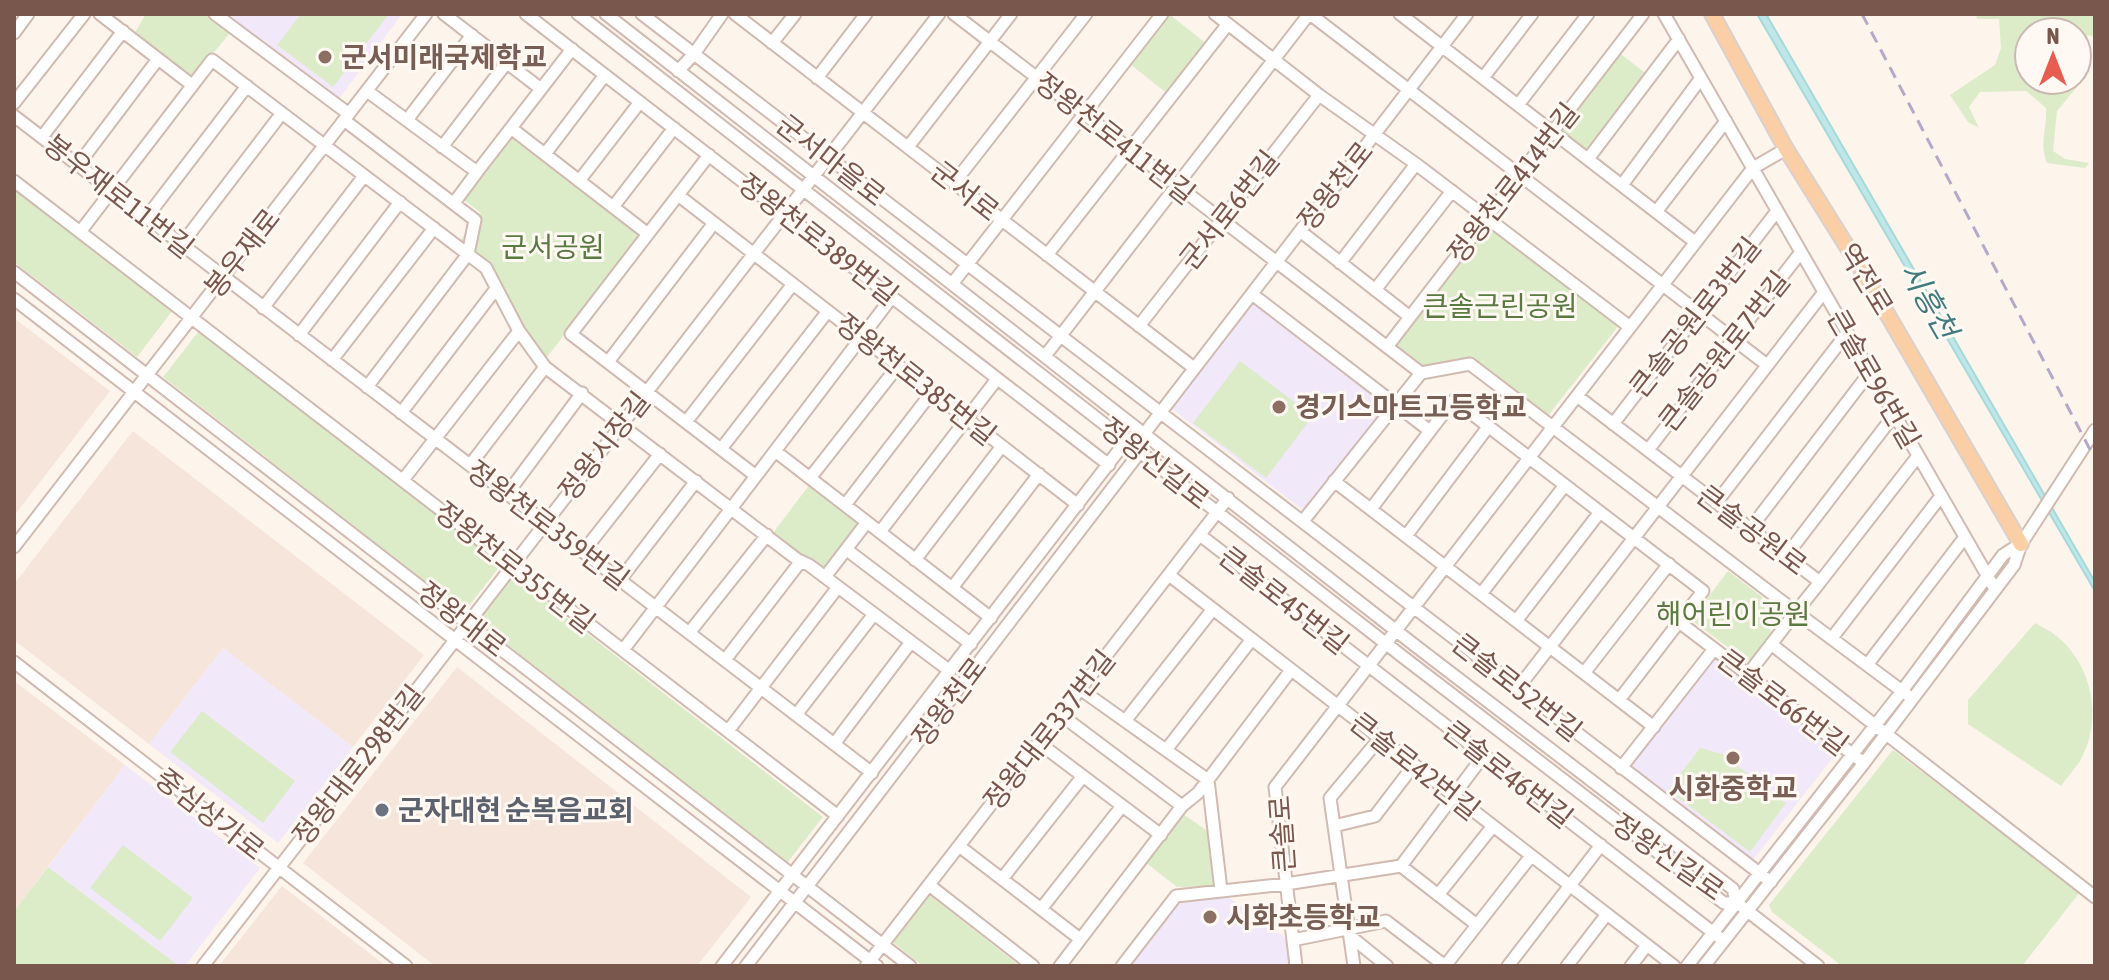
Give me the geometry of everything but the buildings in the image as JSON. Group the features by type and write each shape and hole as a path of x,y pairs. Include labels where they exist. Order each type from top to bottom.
{"main road":[{"name":"역전로","path":"1712,14 1786,149 2025,538"}],"street":[{"path":"14,33 28,14"},
{"path":"14,103 84,14"},
{"path":"100,14 192,85"},
{"path":"215,14 475,220 468,254 367,387"},
{"name":"봉우재로","path":"14,547 426,14"},
{"path":"444,14 541,89"},
{"name":"정왕천로389번길","path":"526,14 1109,465"},
{"name":"정왕신길로","path":"578,14 1724,903 1736,902"},
{"name":"정왕신길로","path":"606,14 1733,889 1736,902 1818,966"},
{"name":"군서마을로","path":"642,14 1303,521"},
{"path":"678,71 722,14"},
{"name":"군서로","path":"735,14 1194,368"},
{"path":"772,43 795,14"},
{"path":"817,78 866,14"},
{"name":"정왕시장길","path":"454,639 939,14"},
{"name":"정왕천로411번길","path":"954,14 1421,373"},
{"path":"908,147 1011,14"},
{"path":"954,183 1086,14"},
{"path":"952,284 1162,14"},
{"path":"1215,14 1630,327"},
{"path":"1045,356 1309,14 1767,365"},
{"path":"1400,14 1695,242"},
{"name":"정왕천로","path":"746,966 1140,452 1144,434 1467,14"},
{"path":"1483,78 1532,14"},
{"path":"1518,105 1588,14"},
{"name":"정왕천로414번길","path":"1387,347 1643,14"},
{"name":"큰솔로96번길","path":"1664,14 1995,589"},
{"path":"1047,255 1228,24"},
{"path":"42,137 123,31"},
{"path":"407,120 472,35"},
{"path":"1588,159 1679,39"},
{"path":"454,203 572,49"},
{"path":"78,165 158,59"},
{"path":"80,232 212,60 486,268 519,331 545,367 950,671"},
{"path":"442,147 507,62"},
{"path":"545,154 605,75"},
{"path":"1622,185 1701,78"},
{"path":"146,218 247,86"},
{"path":"367,91 477,172"},
{"name":"군서로6번길","path":"1139,326 1319,95"},
{"path":"579,181 640,102"},
{"path":"181,245 282,113"},
{"name":"봉우재로11번길","path":"14,116 223,277"},
{"path":"1656,212 1726,121"},
{"path":"511,128 648,234"},
{"path":"613,207 674,128"},
{"name":"큰솔로","path":"1296,966 1275,787 1753,168 1786,149"},
{"path":"709,155 571,334 756,476"},
{"path":"1340,263 1416,164"},
{"path":"263,308 364,176"},
{"name":"정왕천로355번길","path":"14,181 838,816"},
{"name":"정왕천로414번길","path":"1375,290 1452,191"},
{"path":"678,195 753,253"},
{"path":"299,335 400,202"},
{"name":"큰솔공원로3번길","path":"1613,424 1777,211"},
{"path":"608,362 714,223"},
{"path":"332,360 434,228"},
{"path":"1300,231 1410,317"},
{"name":"큰솔공원로7번길","path":"1648,450 1801,252"},
{"name":"정왕천로385번길","path":"753,253 1078,505"},
{"name":"정왕대로","path":"14,272 910,966"},
{"name":"정왕천로359번길","path":"223,277 872,773"},
{"path":"686,422 793,284"},
{"path":"401,413 495,290"},
{"path":"1518,688 1824,292"},
{"path":"1252,294 1430,431"},
{"path":"623,650 892,297"},
{"name":"정왕대로","path":"14,299 871,964"},
{"path":"721,449 828,311"},
{"path":"403,480 519,331"},
{"path":"1716,503 1847,333"},
{"path":"1303,521 1421,373 1470,364 1796,612 1748,674"},
{"path":"810,478 898,366"},
{"path":"470,465 545,367"},
{"path":"1750,529 1870,372"},
{"path":"880,532 997,379"},
{"path":"845,505 932,392"},
{"path":"507,494 582,393"},
{"name":"큰솔공원로","path":"1577,396 1820,582 1796,612 1913,699"},
{"path":"1371,509 1454,400 1669,564 1703,591 1619,700"},
{"path":"1786,556 1894,415"},
{"path":"1406,536 1488,427"},
{"path":"1704,966 1864,763 2014,565 2025,538 2095,430"},
{"path":"1126,441 1144,434"},
{"name":"정왕천로","path":"722,966 1126,441"},
{"path":"915,560 1002,446"},
{"path":"775,451 991,618"},
{"path":"583,552 660,454"},
{"path":"1820,582 1918,456"},
{"path":"952,588 1039,474"},
{"path":"620,580 696,481"},
{"path":"1334,481 1654,727"},
{"path":"1481,594 1565,485"},
{"path":"1832,638 1941,496"},
{"name":"정왕대로337번길","path":"871,964 1228,498"},
{"path":"1516,621 1600,512"},
{"name":"큰솔로52번길","path":"1303,521 1771,882"},
{"path":"825,577 867,522"},
{"path":"689,633 767,535"},
{"name":"큰솔로45번길","path":"1200,535 1369,666"},
{"path":"1867,665 1965,537"},
{"path":"1687,966 1902,691 2003,555 2025,538"},
{"name":"정왕천로","path":"847,550 971,644"},
{"path":"725,660 801,561"},
{"path":"1584,673 1669,564"},
{"name":"큰솔로42번길","path":"1169,575 1674,966"},
{"path":"728,731 838,587"},
{"path":"1125,721 1213,609"},
{"path":"796,715 874,614"},
{"name":"큰솔로66번길","path":"1679,622 1864,763"},
{"name":"정왕대로298번길","path":"203,966 454,639"},
{"path":"1166,750 1252,639"},
{"path":"834,744 911,642"},
{"path":"1771,644 2095,897"},
{"path":"1621,768 1714,649"},
{"name":"중심상가로","path":"14,662 406,966"},
{"name":"큰솔로46번길","path":"1369,666 1724,941"},
{"path":"1060,966 1291,670"},
{"path":"1080,689 1208,780 1221,890"},
{"path":"1061,715 1182,806"},
{"path":"1354,966 1330,798 1380,738"},
{"path":"1039,743 1161,835"},
{"path":"1122,966 1176,896 1286,884 1401,866 1484,755"},
{"path":"1334,826 1375,816 1414,765"},
{"path":"1002,879 1083,776"},
{"path":"1041,909 1122,806"},
{"name":"큰솔로42번길","path":"1438,895 1493,826"},
{"path":"1508,966 1601,845"},
{"path":"959,846 1080,939"},
{"path":"1293,940 1349,932 1386,921 1445,966 1531,856"},
{"path":"1401,866 1477,925"},
{"path":"929,885 1033,966"},
{"path":"1567,966 1607,914"},
{"path":"1349,932 1387,966"},
{"path":"1631,966 1647,945"}],"shaded area":[{"name":"군서미래국제학교","path":"221,14 402,14 338,100"},
{"name":"경기스마트고등학교","path":"1253,303 1386,406 1304,511 1171,408"},
{"path":"14,318 110,391 14,516"},
{"path":"133,431 424,655 353,747 223,648 149,744 14,640 14,584"},
{"path":"223,648 353,747 278,843 149,744"},
{"name":"시화중학교","path":"1714,657 1837,752 1753,860 1630,765"},
{"path":"457,667 751,897 697,966 435,966 303,863"},
{"path":"14,681 125,765 14,911"},
{"path":"125,765 260,868 185,966 179,966 48,867"},
{"path":"282,886 386,966 219,966"},
{"name":"시화초등학교","path":"1224,894 1287,939 1290,966 1127,966 1176,901"}],"green space":[{"path":"146,14 211,15 229,34 194,77 189,77 134,34"},
{"path":"301,14 389,14 333,87 277,45"},
{"path":"1169,14 1208,45 1169,95 1130,64"},
{"path":"1976,14 2095,14 2095,36 2093,16 2013,16 2013,91 1980,92 1969,107 1979,128 1968,122 1950,95 1995,65 2001,48 1999,19 1977,19"},
{"path":"1618,52 1648,75 1588,152 1584,153 1559,130"},
{"path":"2032,96 2070,96 2057,111 2053,151 2065,159 2089,163 2085,168 2047,163 2043,143 2046,108"},
{"name":"군서공원","path":"510,135 642,234 544,361 491,265 460,241 481,213 456,194"},
{"path":"14,187 173,310 137,357 14,262"},
{"name":"큰솔근린공원","path":"1487,221 1620,324 1547,417 1472,359 1419,368 1391,347"},
{"path":"199,331 501,565 464,612 163,377"},
{"path":"1240,361 1313,416 1266,478 1193,423"},
{"path":"810,484 861,523 823,571 773,533"},
{"name":"해어린이공원","path":"1728,571 1762,597 1771,633 1750,660 1745,660 1694,622 1693,617"},
{"path":"513,576 823,817 787,863 477,621"},
{"path":"2035,623 2055,635 2072,652 2081,666 2091,697 2091,730 2087,746 2061,786 1968,724 1968,700"},
{"path":"202,711 295,781 263,823 170,752"},
{"path":"1700,748 1722,754 1786,803 1750,852 1668,790"},
{"path":"1893,750 2080,892 2022,966 1842,966 1772,912 1769,905"},
{"path":"1183,814 1209,832 1215,886 1177,887 1145,862"},
{"path":"123,845 193,898 160,941 90,888"},
{"path":"48,867 179,966 14,966 14,911"},
{"path":"928,894 1020,966 923,966 891,941"}],"water":[{"name":"시흥천","path":"1757,14 1766,14 2095,582 2095,591"}],"railway":[{"path":"1862,14 2095,459"}],"place":[{"name":"군서미래국제학교","path":"325,57"},
{"name":"경기스마트고등학교","path":"1279,407"},
{"name":"시화중학교","path":"1733,758"},
{"name":"군자대현 순복음교회","path":"382,810"},
{"name":"시화초등학교","path":"1210,917"}]}
